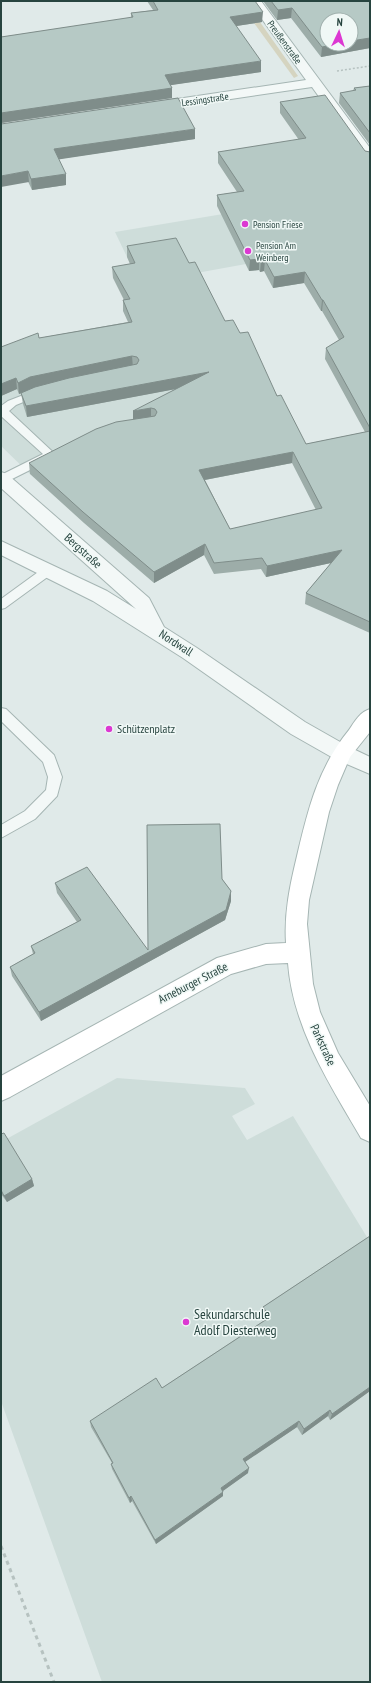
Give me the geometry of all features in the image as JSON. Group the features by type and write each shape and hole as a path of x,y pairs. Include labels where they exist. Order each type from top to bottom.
{"main road":[{"path":"297,953 296,924 298,900 318,812 327,785 342,753 370,717"},
{"name":"Arneburger Straße","path":"1,1089 225,965 266,954 297,953"},
{"name":"Parkstraße","path":"297,953 302,991 308,1012 318,1037 339,1078 370,1130"}],"street":[{"name":"Preußenstraße","path":"255,1 370,158"},
{"name":"Lessingstraße","path":"137,109 312,79"},
{"name":"Bergstraße","path":"2,478 142,603 156,631"},
{"name":"Nordwall","path":"1,547 100,596 156,631 298,728 342,753 370,766"}],"lane":[{"path":"50,455 2,412 12,403 36,392 51,389"},
{"path":"2,478 62,449"},
{"path":"1,605 49,570"},
{"path":"1,713 49,759 55,777 52,792 30,814 1,832"}],"path":[{"path":"312,79 370,66"},
{"path":"1,1546 54,1682"}],"shaded area":[{"name":"Pension Friese","path":"367,190 246,264 202,272 139,282 115,232"},
{"path":"1,356 248,375 81,448 30,474 1,446"},
{"name":"Sekundarschule Adolf Diesterweg","path":"117,1078 245,1088 255,1104 232,1116 247,1140 293,1116 370,1242 370,1682 102,1682 1,1401 1,1142"}],"green space":[{"path":"246,12 253,12 298,76 294,78"}],"building":[{"path":"153,1 255,1 263,12 230,17 261,61 165,75 172,88 1,113 1,37 133,17 131,13 158,10"},
{"path":"271,1 370,1 370,38 359,40 359,12 319,12 319,43 292,8 278,10"},
{"path":"370,86 370,133 340,93 356,90 354,88"},
{"path":"325,95 365,151 370,152 370,428 326,348 344,337 305,272 274,277 265,260 250,260 217,195 244,191 218,152 306,138 280,102"},
{"path":"178,98 195,129 54,149 66,174 31,179 28,171 1,176 1,124"},
{"path":"176,238 189,263 195,262 225,321 233,320 240,333 248,332 277,396 281,395 306,444 370,431 370,622 306,593 342,550 267,566 262,558 214,563 205,544 154,572 83,512 29,463 96,429 116,422 155,416 157,412 155,409 151,408 133,411 209,372 26,406 21,393 35,387 69,378 137,364 139,360 137,357 132,356 30,377 18,383 16,378 1,384 1,347 38,333 39,338 132,322 123,300 130,299 112,267 135,263 127,246","holes":["293,452 322,508 230,529 199,470"]},
{"path":"220,824 222,879 231,891 226,910 39,1012 10,967 35,953 31,946 81,920 55,883 87,867 148,950 147,825"},
{"path":"4,1133 32,1179 4,1196 1,1190 1,1134"},
{"path":"370,1236 370,1387 332,1414 330,1410 304,1429 299,1421 243,1459 249,1468 221,1488 223,1492 155,1540 131,1496 129,1498 111,1464 113,1463 90,1421 156,1378 162,1388 270,1317 263,1307"}],"place":[{"name":"Pension Friese","path":"245,224"},
{"name":"Pension Am Weinberg","path":"248,251"},
{"name":"Schützenplatz","path":"109,729"},
{"name":"Sekundarschule Adolf Diesterweg","path":"186,1322"}]}
